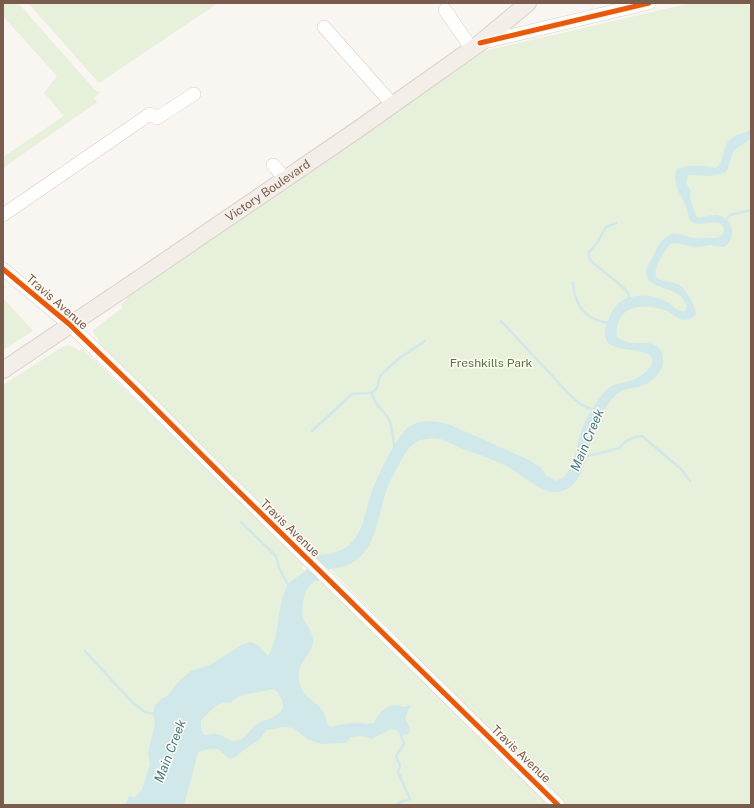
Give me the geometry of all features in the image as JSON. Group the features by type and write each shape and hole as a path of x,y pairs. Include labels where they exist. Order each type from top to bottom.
{"main road":[{"name":"Victory Boulevard","path":"3,370 393,105 476,46 525,4"}],"street":[{"path":"445,10 476,46 649,3"},
{"path":"324,27 393,105"},
{"path":"3,215 150,114 157,118 194,94"},
{"path":"273,165 286,179"},
{"name":"Travis Avenue","path":"3,269 69,324 558,805"}],"green space":[{"path":"3,3 18,3 95,90 100,92 94,98 97,102 3,168 3,157 64,116 44,93 57,76 3,16"},
{"path":"28,3 218,3 99,83"},
{"name":"Freshkills Park","path":"691,3 745,3 751,7 751,805 564,805 330,569 227,472 100,345 93,330 122,308 121,305 136,288 365,134 484,51"},
{"path":"3,298 33,331 3,350"},
{"path":"68,345 79,351 82,348 266,525 304,565 302,568 317,582 319,580 549,805 3,805 3,385 62,347"}],"water":[{"name":"Main Creek","path":"751,130 751,139 734,152 725,173 710,176 688,175 686,183 691,191 690,198 696,216 699,218 718,215 728,220 732,229 731,239 724,247 709,245 700,247 688,246 677,243 670,244 660,260 655,273 656,277 663,281 675,283 686,291 692,301 696,314 692,318 683,320 662,309 642,306 630,309 621,317 616,334 617,337 627,342 648,343 657,346 663,357 662,368 648,383 622,391 611,400 595,427 583,467 573,484 566,490 556,492 550,491 537,486 512,469 500,463 444,440 431,439 418,441 407,451 391,479 377,526 366,550 357,560 345,566 329,569 317,582 315,581 309,586 303,599 302,614 310,629 313,642 312,648 301,665 299,671 300,685 303,691 323,710 327,724 331,727 348,723 374,723 382,710 390,706 394,705 404,707 411,705 405,718 410,728 409,734 401,735 396,730 391,729 372,739 362,736 351,737 346,743 321,744 307,739 294,728 283,727 266,730 260,739 237,756 230,759 218,749 205,750 198,753 184,805 125,805 129,796 134,798 142,790 150,764 148,753 155,723 153,714 155,705 167,696 180,680 191,671 210,665 243,644 251,642 258,645 268,656 275,639 281,602 288,585 305,571 316,556 341,550 354,540 361,528 371,494 382,468 399,437 410,426 419,422 434,421 448,424 527,459 540,467 547,476 556,481 567,474 573,462 584,423 602,395 612,386 630,381 640,376 649,368 652,362 651,356 645,353 616,347 608,343 605,335 607,323 614,308 626,298 649,296 668,302 679,311 685,311 687,307 680,296 672,291 657,286 649,280 646,271 647,268 660,243 670,235 676,234 698,238 714,238 723,234 724,231 721,224 696,224 689,219 687,209 676,184 675,179 677,169 691,166 716,168 720,163 728,142 736,136","holes":["274,689 283,702 280,712 275,716 257,724 242,739 232,741 219,734 204,735 201,729 201,720 217,705 226,702 230,703 239,696"]}],"waterway":[{"path":"725,221 730,215 751,210"},
{"path":"616,223 606,227 597,243 589,252 589,257 591,261 624,288 628,293 630,300"},
{"path":"573,282 575,294 582,310 591,317 609,323"},
{"name":"Main Creek","path":"501,321 571,396 580,404 593,410"},
{"path":"395,450 390,422 377,405 372,393 377,388 380,376 398,359 425,341"},
{"path":"312,431 352,394 372,393"},
{"name":"Main Creek","path":"584,456 619,448 626,441 642,436 681,469 690,481"},
{"path":"241,522 276,556 279,568 290,588"},
{"path":"85,651 133,703 145,712 156,714"},
{"path":"396,805 410,799 398,772 400,765 396,756 404,744 401,735"}],"cycle path":[{"path":"480,43 649,3"},
{"path":"3,269 69,324 558,805"}]}
